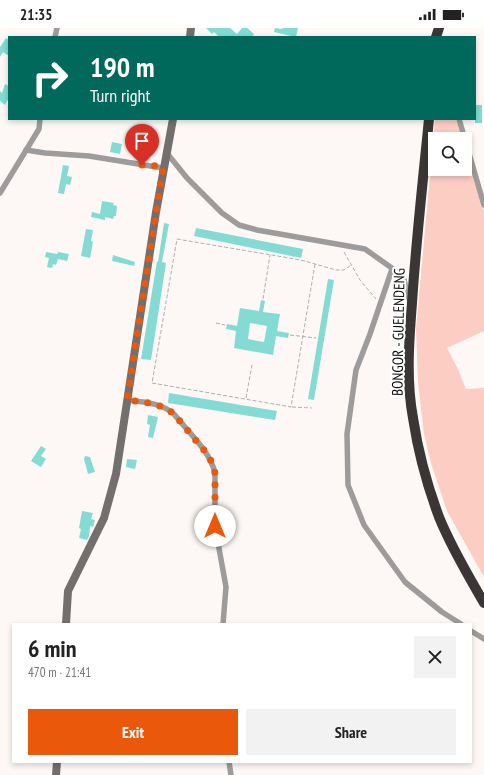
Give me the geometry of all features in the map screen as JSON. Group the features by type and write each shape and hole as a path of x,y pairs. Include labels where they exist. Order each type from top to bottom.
{"highway":[{"name":"BONGOR - GUELENDENG","path":"429,120 415,257 410,328 410,393 422,462 440,518 461,562 484,603"}],"street":[{"path":"0,193 39,129 40,120"},
{"path":"66,623 68,591 104,518 116,474 163,168 173,120"},
{"path":"459,120 484,205"},
{"path":"26,150 89,156 163,168"},
{"path":"166,152 187,178 222,212 239,225 257,230 365,249 403,276 408,295 410,328"},
{"path":"392,269 356,370 347,434 348,485 364,525 405,582 442,612 459,623"},
{"path":"127,400 158,404 169,409 208,455 213,465 215,473 215,526 226,587 222,623"},
{"path":"472,631 484,639"},
{"path":"56,775 57,763"},
{"path":"229,763 232,775"}],"path":[{"path":"312,408 291,407 152,383 177,239 301,260 336,270 344,270 351,265"},
{"path":"339,245 360,280 380,304"},
{"path":"263,299 270,255"},
{"path":"291,407 315,264"},
{"path":"216,323 225,325"},
{"path":"290,335 316,338"},
{"path":"246,399 252,364"}],"shaded area":[{"path":"435,120 456,120 460,132 434,132"},
{"path":"472,173 484,212 484,331 447,348 466,389 484,388 484,577 447,511 431,463 424,434 418,383 416,329 430,176 472,176"}],"building":[{"path":"206,28 230,28 237,34 242,28 247,28 254,34 253,36 218,36 214,32 212,34"},
{"path":"275,28 298,28 296,36 274,32"},
{"path":"6,38 8,39 8,55 3,52 0,57 0,47"},
{"path":"5,84 8,86 8,100 5,105 0,101 0,91 2,93"},
{"path":"476,105 482,105 482,123 475,123"},
{"path":"133,128 149,131 147,141 131,137"},
{"path":"112,142 122,144 120,154 110,152"},
{"path":"63,165 69,166 67,176 72,177 70,185 66,184 64,194 58,193"},
{"path":"102,201 114,203 113,205 117,206 116,216 114,216 113,219 105,217 105,220 91,217 92,212 100,214"},
{"path":"164,223 169,224 162,262 166,263 151,360 141,359 157,261 158,262"},
{"path":"196,228 303,249 301,258 194,236"},
{"path":"86,229 93,230 91,241 93,242 90,258 81,256"},
{"path":"46,252 69,254 67,261 58,259 56,265 53,264 52,268 47,267 49,258 45,257"},
{"path":"113,255 135,262 134,266 112,261"},
{"path":"328,279 334,280 314,400 308,399"},
{"path":"261,300 265,301 263,312 280,314 277,331 289,333 288,338 276,336 273,355 234,348 236,331 226,329 227,324 237,326 240,308 259,311","holes":["250,323 267,326 264,342 248,339"]},
{"path":"169,393 277,411 275,420 168,403"},
{"path":"148,415 158,417 153,438 148,437 150,425 147,424"},
{"path":"41,446 46,449 41,456 46,459 41,467 31,461"},
{"path":"85,456 90,457 95,472 88,474 84,459"},
{"path":"127,459 137,460 135,469 126,467"},
{"path":"82,511 93,513 91,519 95,520 93,527 90,526 87,540 79,538"}],"route":[{"path":"142,165 160,166 163,168 127,400 158,404 169,409 208,455 215,473 215,526"}]}
